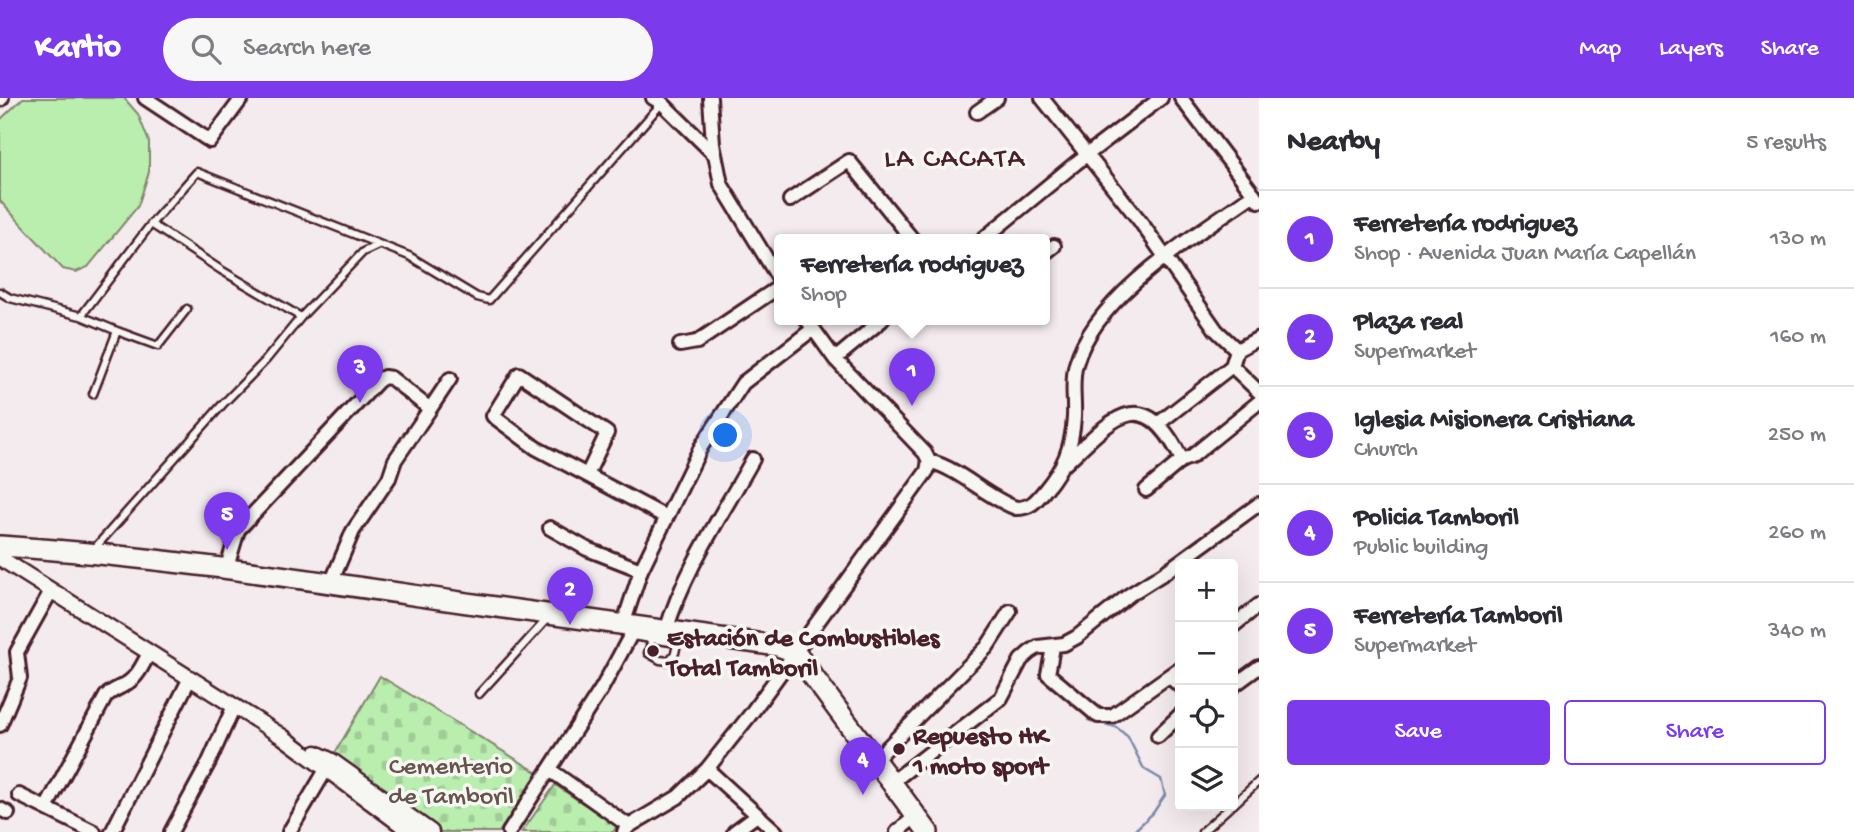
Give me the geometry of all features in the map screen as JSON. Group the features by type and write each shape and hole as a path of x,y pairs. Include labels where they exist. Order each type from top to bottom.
{"main road":[{"path":"0,546 92,552 227,567 550,615 652,633 778,646 795,652 928,832"}],"street":[{"path":"145,98 210,141 242,98"},
{"path":"710,98 715,154 721,184 774,271"},
{"path":"977,112 997,98"},
{"path":"1042,98 1166,257 1216,330 1237,350"},
{"path":"989,234 1161,98"},
{"path":"1064,465 1074,418 1076,365 1101,314 1166,257 1256,197 1181,98"},
{"path":"657,101 715,154"},
{"path":"790,200 849,161 908,234"},
{"path":"680,345 697,342 774,290"},
{"path":"550,770 626,829 678,797 707,769 750,715 927,471 929,461 925,453 835,359 810,325 743,383 701,447 641,570 652,633"},
{"path":"835,359 876,325"},
{"path":"1159,423 1232,366 1237,350 1259,338"},
{"path":"1232,366 1259,392"},
{"path":"587,475 607,433 519,374 493,416 536,448 666,517"},
{"path":"227,567 238,530 378,381 384,377 391,378 430,409"},
{"path":"331,583 353,531 389,478 394,460 450,379"},
{"path":"1146,490 1259,402"},
{"path":"929,461 945,465 964,475 1016,508 1025,508 1035,503 1064,465 1097,433 1130,412 1143,414 1159,423 1182,460"},
{"path":"509,832 602,688 671,613 690,572 754,459"},
{"path":"892,782 1001,698 1021,660 1030,652 1038,647 1053,647 1077,638 1129,595 1259,504"},
{"path":"550,528 587,548 641,570"},
{"path":"0,558 431,832"},
{"path":"0,725 20,678 17,652 51,591"},
{"path":"1238,622 1259,605"},
{"path":"875,760 987,647 1010,611"},
{"path":"1053,647 1048,674 1098,716 1104,718 1112,716 1175,672"},
{"path":"46,808 106,696 134,678 149,653"},
{"path":"1236,685 1259,667"},
{"path":"1170,677 1179,685"},
{"path":"112,832 190,678"},
{"path":"171,832 209,762 234,706"},
{"path":"1158,736 1175,720"},
{"path":"329,765 408,831"},
{"path":"289,832 329,765"},
{"path":"707,769 776,832"},
{"path":"19,795 94,832"},
{"path":"734,832 757,815"},
{"path":"897,832 917,815"}],"lane":[{"path":"81,316 151,224 197,172 410,256 477,297 489,300 657,101"},
{"path":"151,224 221,270 301,317"},
{"path":"92,552 222,405 265,361 301,317 363,252 379,245"},
{"path":"0,292 10,298 81,316 158,346 187,309"},
{"path":"93,394 117,331"},
{"path":"479,694 550,615"},
{"path":"1238,800 1259,781"},
{"path":"1202,832 1225,811"}],"green space":[{"path":"23,98 124,98 138,114 149,142 149,172 138,206 88,267 76,272 63,269 0,201 0,120"},
{"name":"Cementerio de Tamboril","path":"380,676 540,774 499,832 437,832 332,758"},
{"path":"555,785 617,826 613,832 522,832"}],"waterway":[{"path":"1088,720 1116,727 1128,737 1144,769 1161,779 1165,795 1153,813 1133,832"}],"place":[{"name":"Iglesia Misionera Cristiana","path":"360,403"},
{"name":"Ferretería rodriguez","path":"912,406"},
{"name":"Ferretería Tamboril","path":"227,550"},
{"name":"Plaza real","path":"570,625"},
{"name":"Estación de Combustibles Total Tamboril","path":"653,651"},
{"name":"Repuesto HK 1 moto sport","path":"899,749"},
{"name":"Policia Tamboril","path":"863,795"}],"district":[{"name":"LA CACATA","path":"955,156"}]}
